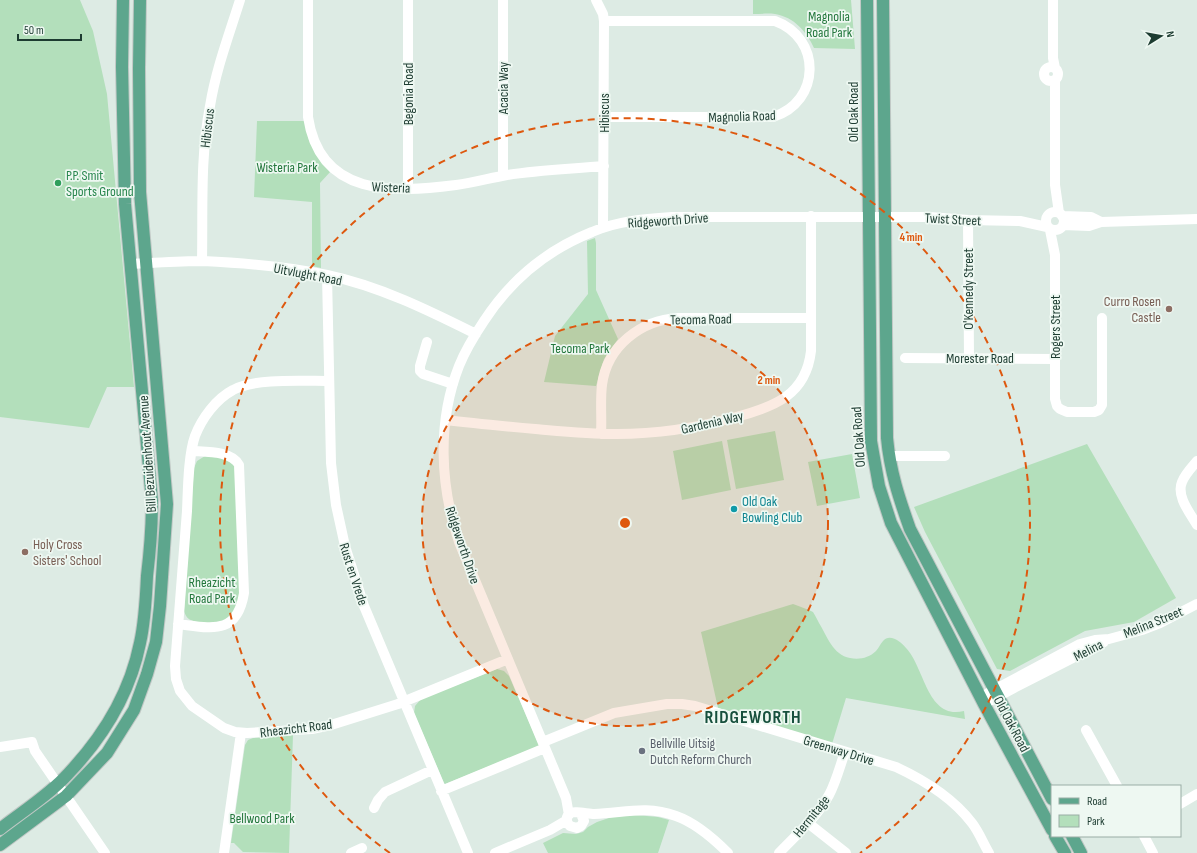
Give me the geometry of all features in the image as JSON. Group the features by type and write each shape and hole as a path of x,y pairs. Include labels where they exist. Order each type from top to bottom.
{"main road":[{"name":"Bill Bezuidenhout Avenue","path":"0,829 58,784 94,744 121,699 135,663 143,625 152,521 152,501 130,264 124,177 122,67 123,0"},
{"name":"Bill Bezuidenhout Avenue","path":"0,845 66,796 107,754 134,710 148,674 158,625 167,504 163,442 140,192 140,0"},
{"name":"Old Oak Road","path":"868,0 871,441 879,486 891,523 982,701 1051,828"},
{"name":"Old Oak Road","path":"883,0 886,403 889,456 899,499 910,529 1051,797"},
{"path":"1056,837 1064,853"},
{"path":"1073,837 1081,853"}],"street":[{"name":"Hibiscus","path":"202,261 203,158 209,106 216,75 240,0"},
{"name":"Wisteria","path":"308,0 308,117 312,135 318,147 331,166 343,175 356,182 375,188 408,188 457,185 503,175 526,172 604,166"},
{"name":"Begonia Road","path":"408,0 408,188"},
{"name":"Acacia Way","path":"503,175 504,0"},
{"name":"Hibiscus","path":"596,0 604,21 604,228"},
{"name":"Rogers Street","path":"1053,0 1053,58 1055,68 1049,67 1044,72 1044,77 1053,81 1055,100 1055,399 1057,406 1063,411 1094,412 1101,408 1102,318"},
{"name":"Magnolia Road","path":"604,21 775,21 789,28 800,38 807,51 810,66 808,81 803,96 793,107 780,115 773,117 604,117"},
{"name":"Gardenia Way","path":"446,420 602,434 636,434 695,427 751,413 778,403 796,389 803,379 808,368 812,351 810,216"},
{"name":"Ridgeworth Drive","path":"575,819 465,557 450,514 444,470 444,438 453,384 463,356 503,294 522,275 555,251 591,232 636,220 672,217 869,216"},
{"name":"Twist Street","path":"869,216 930,217 968,220 1055,221 1089,226 1101,222 1197,219"},
{"name":"O'Kennedy Street","path":"968,220 969,358"},
{"name":"Uitvlught Road","path":"130,264 202,261 262,265 327,275 361,284 427,309 476,334"},
{"name":"Rust en Vrede","path":"327,275 328,381 331,463 336,505 345,546 364,606 468,853"},
{"name":"Tecoma Road","path":"602,434 602,384 607,366 616,350 628,336 643,326 669,318 811,318"},
{"path":"427,342 419,369 420,371 423,374 453,384"},
{"name":"Morester Road","path":"905,358 1055,359"},
{"name":"Rheazicht Road","path":"328,381 253,382 234,389 222,396 202,421 195,437 192,451 175,666 176,679 180,691 187,702 224,728 241,733 321,728 404,702 508,659"},
{"path":"178,624 214,628 226,625 234,619 240,610 244,593 239,465 235,459 228,455 192,451"},
{"path":"889,456 945,456"},
{"path":"1197,461 1182,480 1180,488 1182,499 1197,525"},
{"name":"Melina Street","path":"1109,639 1142,630 1160,623 1197,604"},
{"name":"Melina","path":"982,701 997,694 1080,644 1095,640 1109,639"},
{"name":"Greenway Drive","path":"441,791 614,713 674,704 690,705 896,767 938,791 956,806 973,824 989,853"},
{"path":"1086,730 1116,785"},
{"path":"224,853 241,733"},
{"path":"0,747 32,742 34,751 105,853"},
{"name":"Hermitage","path":"779,853 808,823 830,793 845,752"},
{"path":"374,808 378,800 385,792 432,770"},
{"path":"1181,803 1197,794"},
{"path":"495,853 575,819 600,814 652,810 676,816 700,828 728,853"},
{"path":"808,823 846,853"},
{"path":"1145,837 1154,853"},
{"path":"351,853 362,848"}],"green space":[{"name":"P.P. Smit Sports Ground","path":"0,0 80,0 93,31 107,94 134,387 107,387 89,428 0,417"},
{"name":"Magnolia Road Park","path":"753,0 851,0 855,49 814,48 804,31 788,18 775,14 753,14"},
{"name":"Wisteria Park","path":"257,121 305,121 309,140 331,171 320,183 321,268 312,266 312,202 254,197"},
{"name":"Tecoma Park","path":"595,238 596,290 618,339 604,359 596,386 544,382 555,336 588,294 587,241"},
{"path":"775,431 784,480 736,489 727,440"},
{"path":"722,441 731,490 682,500 673,451"},
{"path":"1087,444 1176,598 1134,622 1085,631 1010,671 997,669 925,532 914,507"},
{"path":"852,454 860,498 817,506 808,462"},
{"name":"Rheazicht Road Park","path":"205,456 228,459 235,467 240,590 236,607 231,617 217,623 195,622 186,616 184,611 194,468 197,461"},
{"path":"793,604 813,612 831,644 844,656 853,659 864,658 877,650 882,642 889,638 895,639 901,643 912,657 934,700 942,708 952,712 964,711 965,719 846,698 832,744 718,708 701,632"},
{"path":"497,669 504,671 509,676 539,745 445,784 414,713 415,706 421,699"},
{"name":"Bellwood Park","path":"293,735 289,853 243,852 234,843 231,843 245,745 248,740 253,738"},
{"path":"635,815 658,817 669,820 658,853 548,853 543,843 563,833 576,834 583,832 597,822 612,817"}],"place":[{"name":"P.P. Smit Sports Ground","path":"58,183"},
{"name":"Curro Rosen Castle","path":"1169,309"},
{"name":"Old Oak Bowling Club","path":"734,509"},
{"name":"Holy Cross Sisters' School","path":"25,552"},
{"name":"Bellville Uitsig Dutch Reform Church","path":"642,751"}],"district":[{"name":"RIDGEWORTH","path":"753,717"}]}
